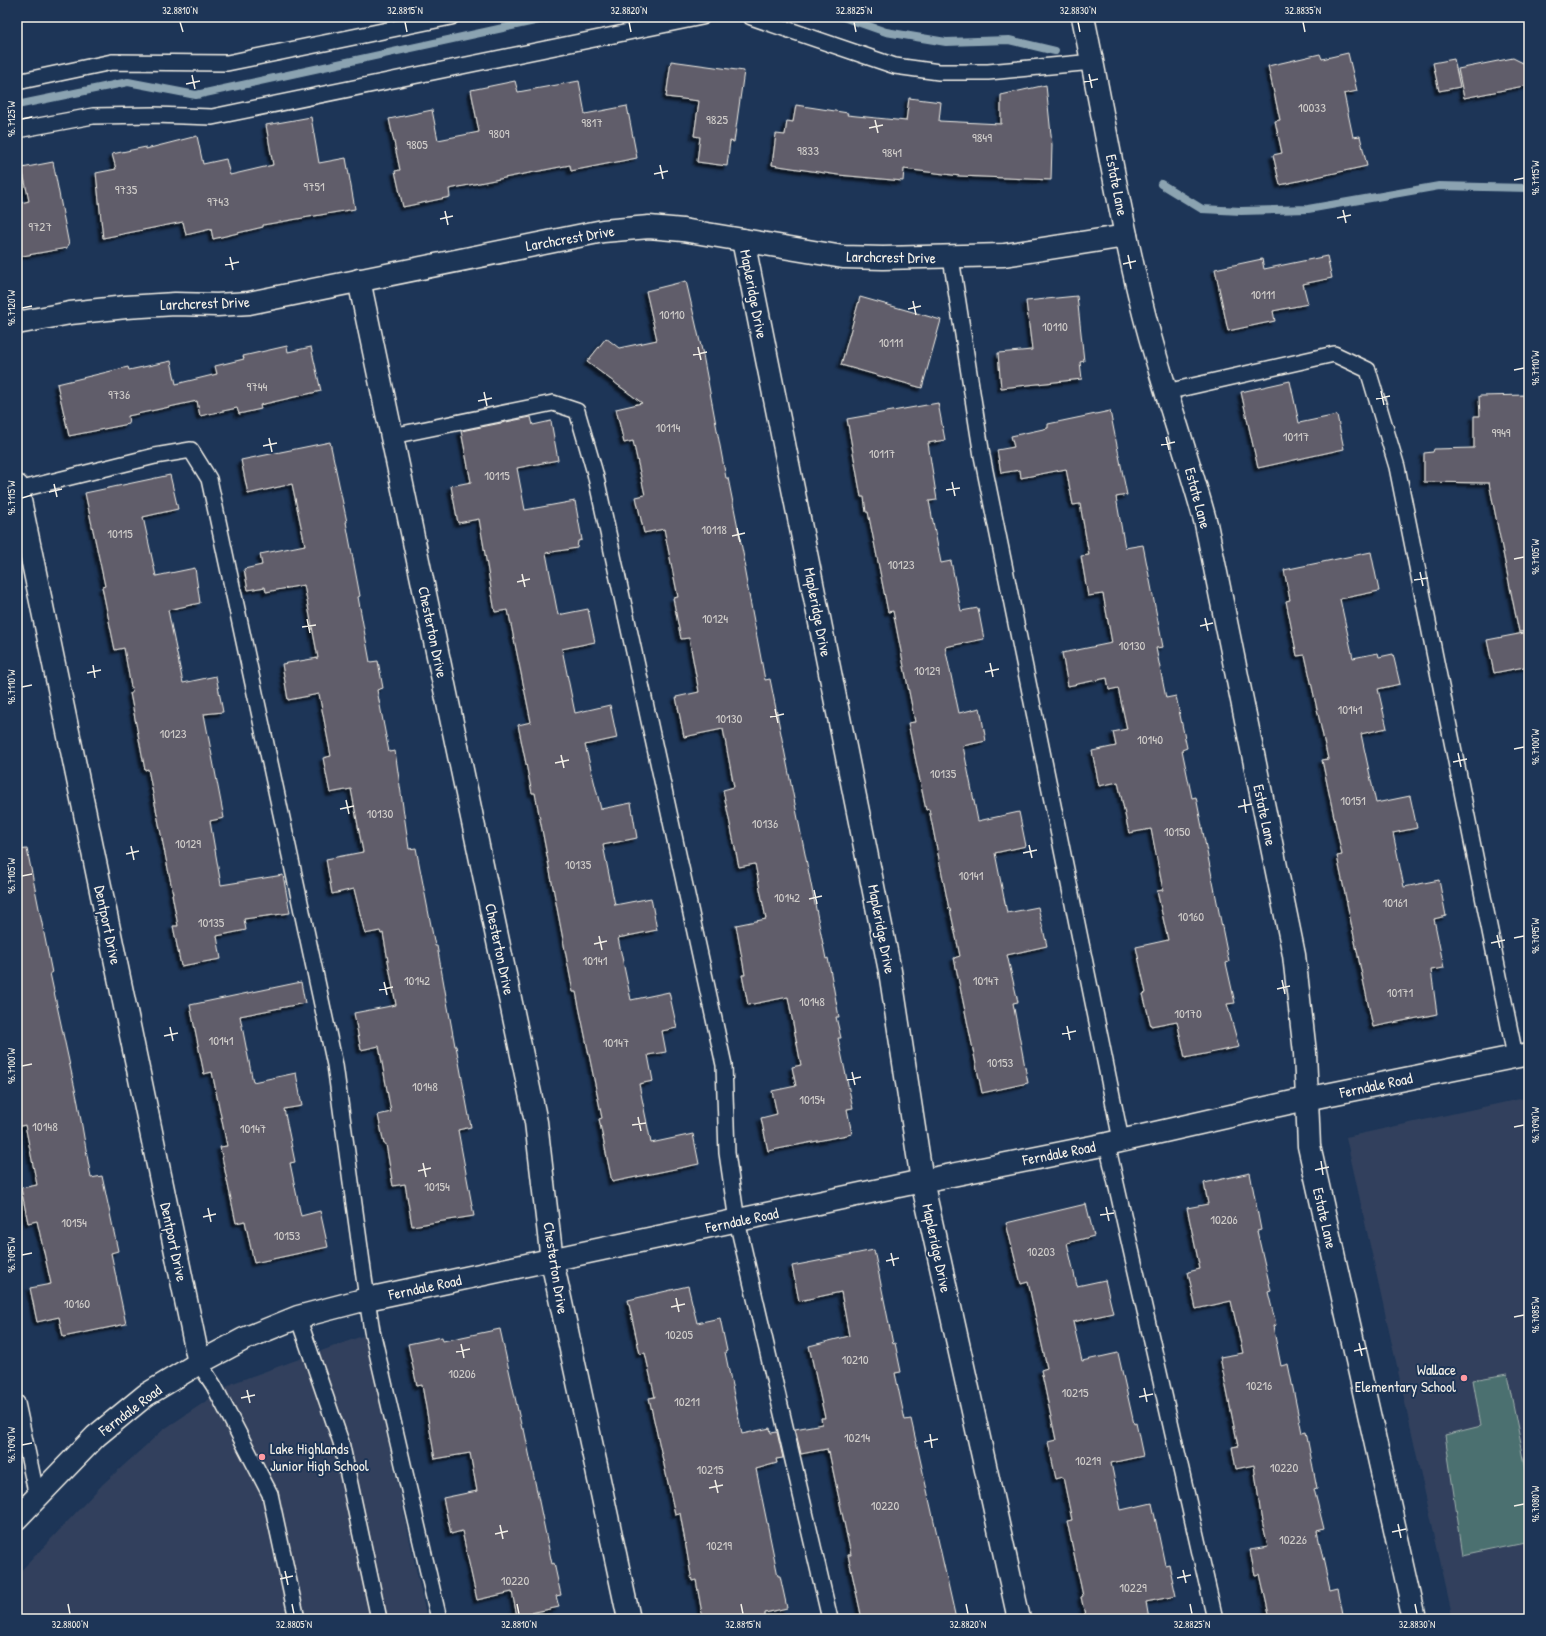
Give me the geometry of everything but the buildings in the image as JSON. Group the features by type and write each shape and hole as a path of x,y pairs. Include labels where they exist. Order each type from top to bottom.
{"street":[{"name":"Estate Lane","path":"1083,17 1126,236 1144,313 1206,524 1292,947 1305,1053 1309,1146 1415,1619"},
{"name":"Larchcrest Drive","path":"17,323 70,313 126,307 175,304 217,305 249,303 603,230 649,227 683,230 843,257 884,258 951,258 1004,255 1126,236"},
{"name":"Mapleridge Drive","path":"744,240 890,971 922,1181 1019,1619"},
{"name":"Chesterton Drive","path":"359,280 536,1122 552,1261 629,1619"},
{"name":"Dentport Drive","path":"17,488 199,1363"},
{"name":"Ferndale Road","path":"17,1518 96,1436 146,1395 199,1363 244,1339 298,1317 367,1299 552,1261 922,1181 1114,1142 1306,1099 1522,1055"}],"lane":[{"path":"17,82 112,62 227,63 451,17"},
{"path":"17,130 93,116 154,115 212,117 702,17"},
{"path":"751,17 895,66 939,72 988,72 1093,62"},
{"path":"951,258 982,456 1114,1142 1215,1619"},
{"path":"1166,392 1334,354 1368,370 1397,467 1522,1055"},
{"path":"392,436 553,403 577,412 595,473 724,1065 727,1153 736,1221 830,1619"},
{"path":"17,488 155,456 191,450 209,479 335,1065 372,1331 439,1619"},
{"path":"298,1317 341,1442 379,1619"},
{"path":"199,1363 214,1386 270,1494 298,1619"},
{"path":"17,1403 37,1497"}],"shaded area":[{"name":"Wallace Elementary School","path":"1529,1097 1529,1619 1453,1619 1346,1137"},
{"name":"Lake Highlands Junior High School","path":"365,1335 427,1619 17,1619 17,1575 103,1484 163,1430 233,1383"}],"green space":[{"path":"1507,1374 1529,1484 1529,1541 1463,1555 1445,1435 1481,1426 1473,1380"}],"waterway":[{"path":"17,105 128,82 196,95 553,17"},
{"path":"843,17 886,32 946,42 1009,40 1055,51"},
{"path":"1161,184 1202,209 1241,211 1308,209 1439,186 1529,188"}],"place":[{"name":"Wallace Elementary School","path":"1464,1378"},
{"name":"Lake Highlands Junior High School","path":"262,1457"}]}
